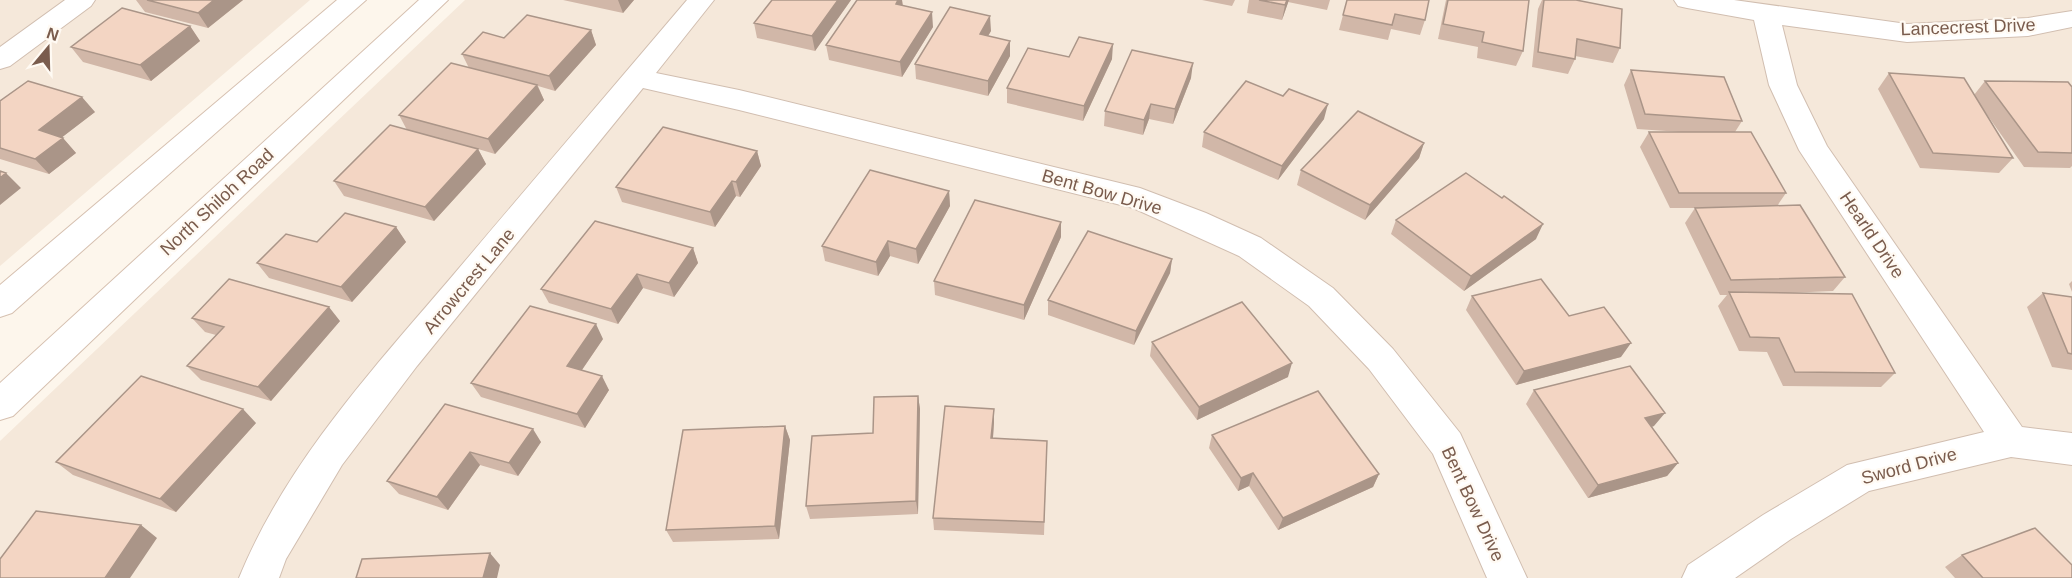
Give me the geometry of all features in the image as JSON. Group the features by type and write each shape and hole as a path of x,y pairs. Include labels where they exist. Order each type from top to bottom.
{"street":[{"path":"0,60 82,0"},
{"path":"0,304 353,0"},
{"name":"North Shiloh Road","path":"0,405 435,0"},
{"name":"Arrowcrest Lane","path":"260,578 270,550 329,454 405,356 701,0"},
{"name":"Lancecrest Drive","path":"1687,0 1766,14 1907,33 2028,27 2072,19"},
{"name":"Hearld Drive","path":"1766,14 1784,85 1814,150 2011,441"},
{"name":"Bent Bow Drive","path":"638,78 751,103 1140,200 1195,221 1250,247 1321,297 1381,359 1447,444 1507,578"},
{"name":"Sword Drive","path":"1702,578 1777,527 1860,477 2011,441 2072,449"}],"shaded area":[{"path":"0,0 310,0 0,266"},
{"path":"465,0 2072,0 2072,578 0,578 0,441"}],"building":[{"path":"147,0 214,0 198,13"},
{"path":"772,0 838,0 812,36 754,23"},
{"path":"857,0 898,0 896,4 932,12 900,62 826,45"},
{"path":"1259,0 1287,0 1285,5"},
{"path":"1347,0 1429,0 1425,20 1395,14 1392,25 1343,15"},
{"path":"1448,0 1529,0 1523,51 1482,42 1484,32 1443,24"},
{"path":"1544,0 1576,0 1622,9 1620,48 1577,39 1575,59 1538,52"},
{"path":"950,7 990,16 980,34 1010,41 988,81 915,64"},
{"path":"122,8 190,26 140,65 71,47"},
{"path":"527,15 591,30 549,76 462,54 483,32 504,38"},
{"path":"1079,37 1113,44 1084,106 1007,88 1028,48 1069,57"},
{"path":"1132,50 1193,63 1175,109 1151,104 1144,120 1105,111"},
{"path":"451,63 537,85 488,139 399,115"},
{"path":"1631,70 1724,77 1742,121 1645,114"},
{"path":"1889,73 1964,78 2013,158 1933,153"},
{"path":"28,81 82,97 39,130 63,138 35,159 0,148 0,101"},
{"path":"1246,81 1283,96 1289,89 1328,104 1282,166 1204,132"},
{"path":"1985,81 2068,82 2072,87 2072,153 2038,152"},
{"path":"1358,111 1424,143 1370,205 1301,170"},
{"path":"390,125 478,149 425,207 334,181"},
{"path":"663,127 757,151 736,182 732,181 710,212 616,187"},
{"path":"1649,132 1751,132 1786,193 1679,193"},
{"path":"870,170 949,191 916,249 888,241 876,262 822,246"},
{"path":"1466,173 1502,198 1504,196 1543,224 1471,276 1396,220"},
{"path":"975,200 1061,222 1024,305 934,281"},
{"path":"1800,205 1845,277 1731,280 1695,208"},
{"path":"345,213 396,227 341,287 257,263 286,234 317,242"},
{"path":"595,221 693,248 669,283 637,274 611,309 541,289"},
{"path":"1088,231 1172,259 1136,331 1048,300"},
{"path":"229,279 329,307 258,387 187,366 224,327 192,318"},
{"path":"1541,279 1569,316 1604,307 1631,343 1524,371 1472,296"},
{"path":"1729,292 1852,294 1895,373 1795,372 1779,338 1750,337"},
{"path":"2043,293 2072,297 2072,354 2068,353"},
{"path":"1242,302 1292,363 1199,407 1152,342"},
{"path":"530,306 596,324 567,366 602,376 577,414 471,383"},
{"path":"1630,366 1665,413 1645,418 1678,463 1598,485 1534,390"},
{"path":"141,376 243,409 160,499 56,462"},
{"path":"1318,391 1379,474 1283,518 1253,473 1241,478 1212,435"},
{"path":"918,396 916,501 806,506 812,436 873,433 874,397"},
{"path":"445,404 533,429 509,463 470,452 437,497 387,481"},
{"path":"945,406 994,409 991,438 1047,441 1044,522 933,518"},
{"path":"785,426 775,526 666,530 683,430"},
{"path":"36,511 141,525 105,578 0,578 0,559"},
{"path":"2035,528 2072,565 2072,578 1983,578 1962,555"},
{"path":"490,553 483,578 356,578 362,559"}]}
